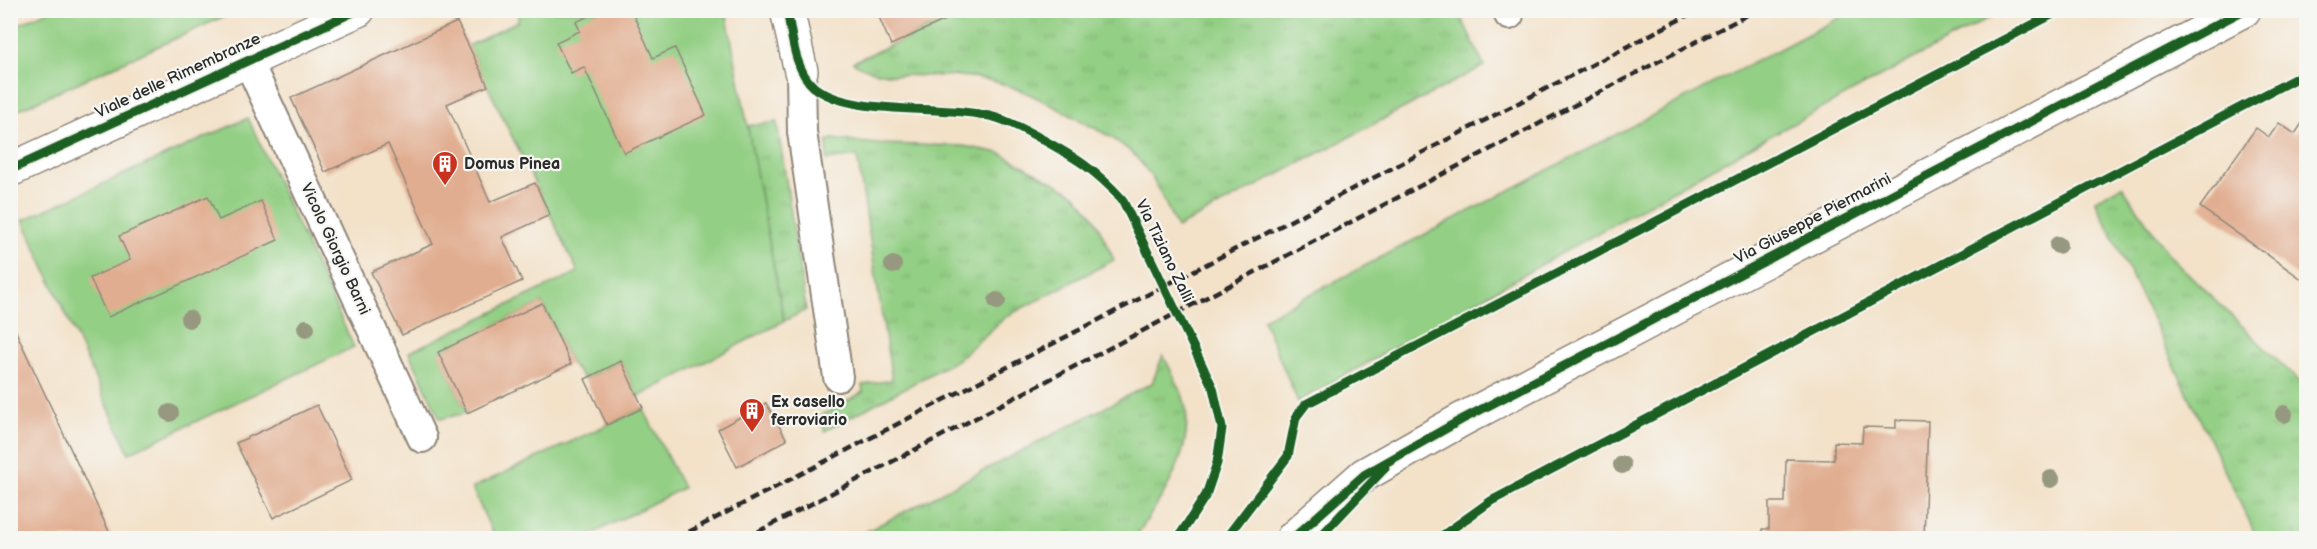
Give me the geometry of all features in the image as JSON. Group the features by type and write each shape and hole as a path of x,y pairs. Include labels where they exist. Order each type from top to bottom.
{"street":[{"name":"Viale delle Rimembranze","path":"10,170 358,10"},
{"path":"787,10 801,71"},
{"name":"Via Giuseppe Piermarini","path":"1293,538 1364,475 1461,420 2244,10"},
{"name":"Via Giuseppe Piermarini","path":"1319,538 1398,455"}],"lane":[{"name":"Vicolo Giorgio Barni","path":"248,61 423,438"},
{"path":"801,71 802,132 838,377"}],"green space":[{"path":"1458,10 1484,66 1177,228 1154,182 1136,157 1109,136 1051,105 1022,91 992,81 960,76 889,74 863,68 853,62 967,11"},
{"path":"48,11 236,11 11,113 11,28"},
{"path":"519,11 726,11 784,321 638,397 621,361 585,379 571,364 542,303 439,352 467,413 440,419 409,352 578,272 468,46 518,21"},
{"path":"1852,11 2002,11 1759,142 1298,402 1263,319"},
{"path":"248,118 354,347 129,453 23,220"},
{"path":"777,122 806,310 784,321 747,126"},
{"path":"832,139 877,144 963,146 1000,153 1075,194 1094,217 1114,260 1007,316 957,360 825,431 819,417 863,392 862,385 892,380 857,156 827,160 827,142"},
{"path":"2122,186 2169,255 2306,388 2306,538 2257,538 2095,200"},
{"path":"1163,355 1183,397 1187,416 1186,435 1175,472 1135,538 854,538 1152,383"},
{"path":"643,408 683,488 584,538 495,538 472,488"}],"building":[{"path":"601,10 631,10 653,58 675,48 706,115 624,153 584,67 571,73 556,42 580,31 576,22"},
{"path":"876,10 967,10 891,45"},
{"name":"Domus Pinea","path":"457,22 488,86 447,104 490,202 535,183 550,215 502,237 522,281 402,335 371,272 433,244 388,144 325,172 291,98"},
{"path":"2306,117 2306,282 2200,207 2256,128 2269,137 2279,123 2295,134"},
{"path":"208,196 219,220 261,201 278,240 108,317 90,278 130,260 119,236"},
{"path":"542,303 571,364 467,413 438,352"},
{"path":"10,319 112,538 10,538"},
{"path":"621,361 643,408 607,425 585,379"},
{"name":"Ex casello ferroviario","path":"766,403 787,440 737,467 718,429"},
{"path":"317,405 352,480 273,518 236,443"},
{"path":"1896,420 1928,421 1924,538 1762,538 1762,529 1769,529 1769,502 1785,502 1786,459 1834,460 1834,442 1862,443 1863,427 1896,428"}],"railway":[{"path":"677,538 1698,10"},
{"path":"746,538 1757,10"}],"cycle path":[{"path":"10,170 358,10"},
{"name":"Via Tiziano Zalli","path":"787,10 795,51 802,71 814,87 831,97 852,103 953,111 1002,120 1073,157 1093,171 1122,199 1213,388 1222,428 1217,463 1206,495 1178,538"},
{"path":"1226,538 1288,456 1296,417 1306,404 2061,10"},
{"path":"1293,538 1364,475 1461,420 2244,10"},
{"path":"1439,538 1491,501 2306,73"},
{"path":"1319,538 1385,468"}],"place":[{"name":"Domus Pinea","path":"445,187"},
{"name":"Ex casello ferroviario","path":"752,434"}]}
